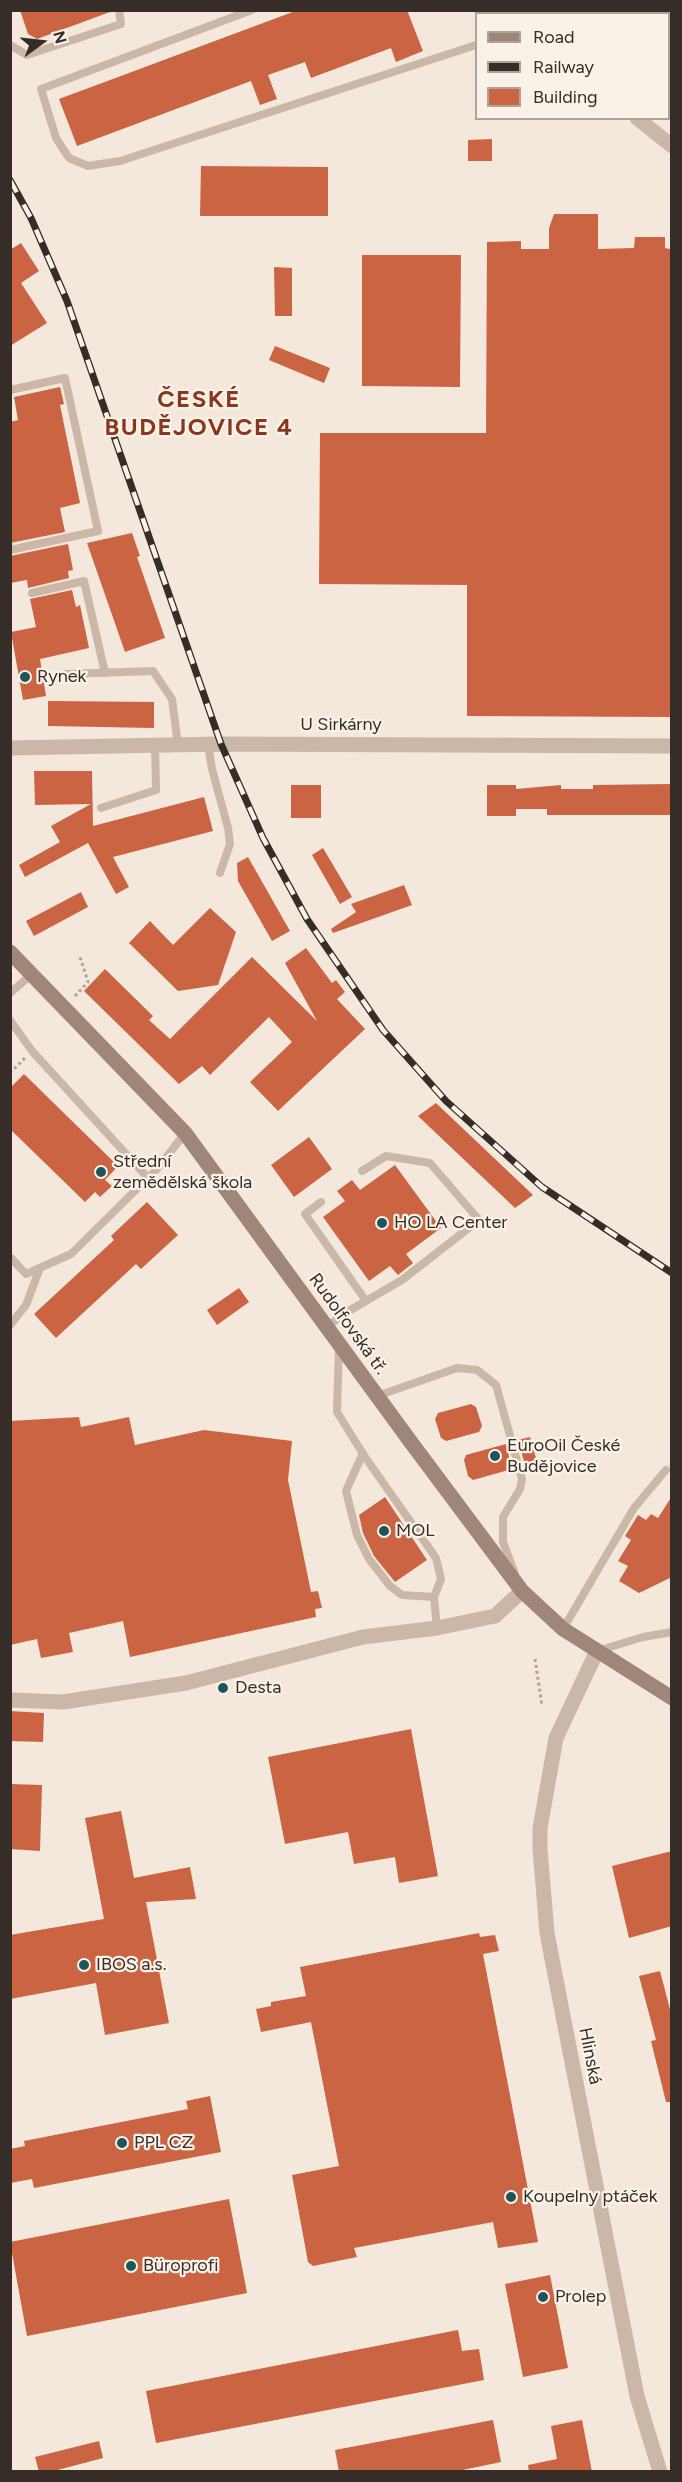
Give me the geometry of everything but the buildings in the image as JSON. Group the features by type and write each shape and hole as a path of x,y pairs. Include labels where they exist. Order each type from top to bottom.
{"main road":[{"name":"Rudolfovská tř.","path":"10,952 185,1133 376,1396 522,1591 563,1629 672,1698"}],"street":[{"path":"640,120 672,146"},
{"name":"U Sirkárny","path":"10,748 178,745 672,746"},
{"path":"10,1700 63,1702 186,1683 363,1637 438,1628 495,1616 522,1591"},
{"name":"Hlinská","path":"597,1651 556,1738 540,1828 540,1849 547,1933 562,2016 637,2396 660,2472"}],"lane":[{"path":"10,45 27,55 121,24 119,10"},
{"path":"252,10 41,88 56,138 69,158 88,166 120,161 475,46"},
{"path":"10,390 65,378 98,531 10,550"},
{"path":"32,593 84,581 105,673"},
{"path":"66,674 153,671 172,699 178,745"},
{"path":"208,745 230,844 220,873"},
{"path":"101,808 156,790 155,746"},
{"path":"10,993 31,975"},
{"path":"10,1020 32,1051 148,1178"},
{"path":"10,1257 26,1274 71,1254 148,1178 185,1133"},
{"path":"326,1327 402,1280 479,1220 430,1163 386,1156 362,1171"},
{"path":"321,1202 305,1214 366,1301"},
{"path":"10,1325 26,1305 40,1268"},
{"path":"339,1344 337,1412 436,1558 441,1579 434,1597 438,1628"},
{"path":"376,1396 457,1368 477,1370 496,1385 522,1479 520,1489 504,1516 503,1542 522,1591"},
{"path":"363,1453 346,1491 357,1535 369,1559 390,1586 402,1595 434,1597"},
{"path":"563,1629 634,1508 666,1470"},
{"path":"597,1651 643,1637 672,1632"}],"path":[{"path":"64,1007 88,982 80,957"},
{"path":"10,1073 32,1051"},
{"path":"535,1659 542,1706"}],"railway":[{"path":"10,180 31,218 67,301 221,744 263,838 307,919 383,1030 446,1101 542,1187 672,1273"}],"place":[{"name":"Rynek","path":"25,677"},
{"name":"Střední zemědělská škola","path":"101,1172"},
{"name":"HO LA Center","path":"382,1223"},
{"name":"EuroOil České Budějovice","path":"495,1456"},
{"name":"MOL","path":"384,1531"},
{"name":"Desta","path":"223,1688"},
{"name":"IBOS a.s.","path":"84,1965"},
{"name":"PPL CZ","path":"122,2143"},
{"name":"Koupelny ptáček","path":"511,2197"},
{"name":"Büroprofi","path":"131,2266"},
{"name":"Prolep","path":"543,2297"}],"district":[{"name":"ČESKÉ BUDĚJOVICE 4","path":"199,414"}]}
